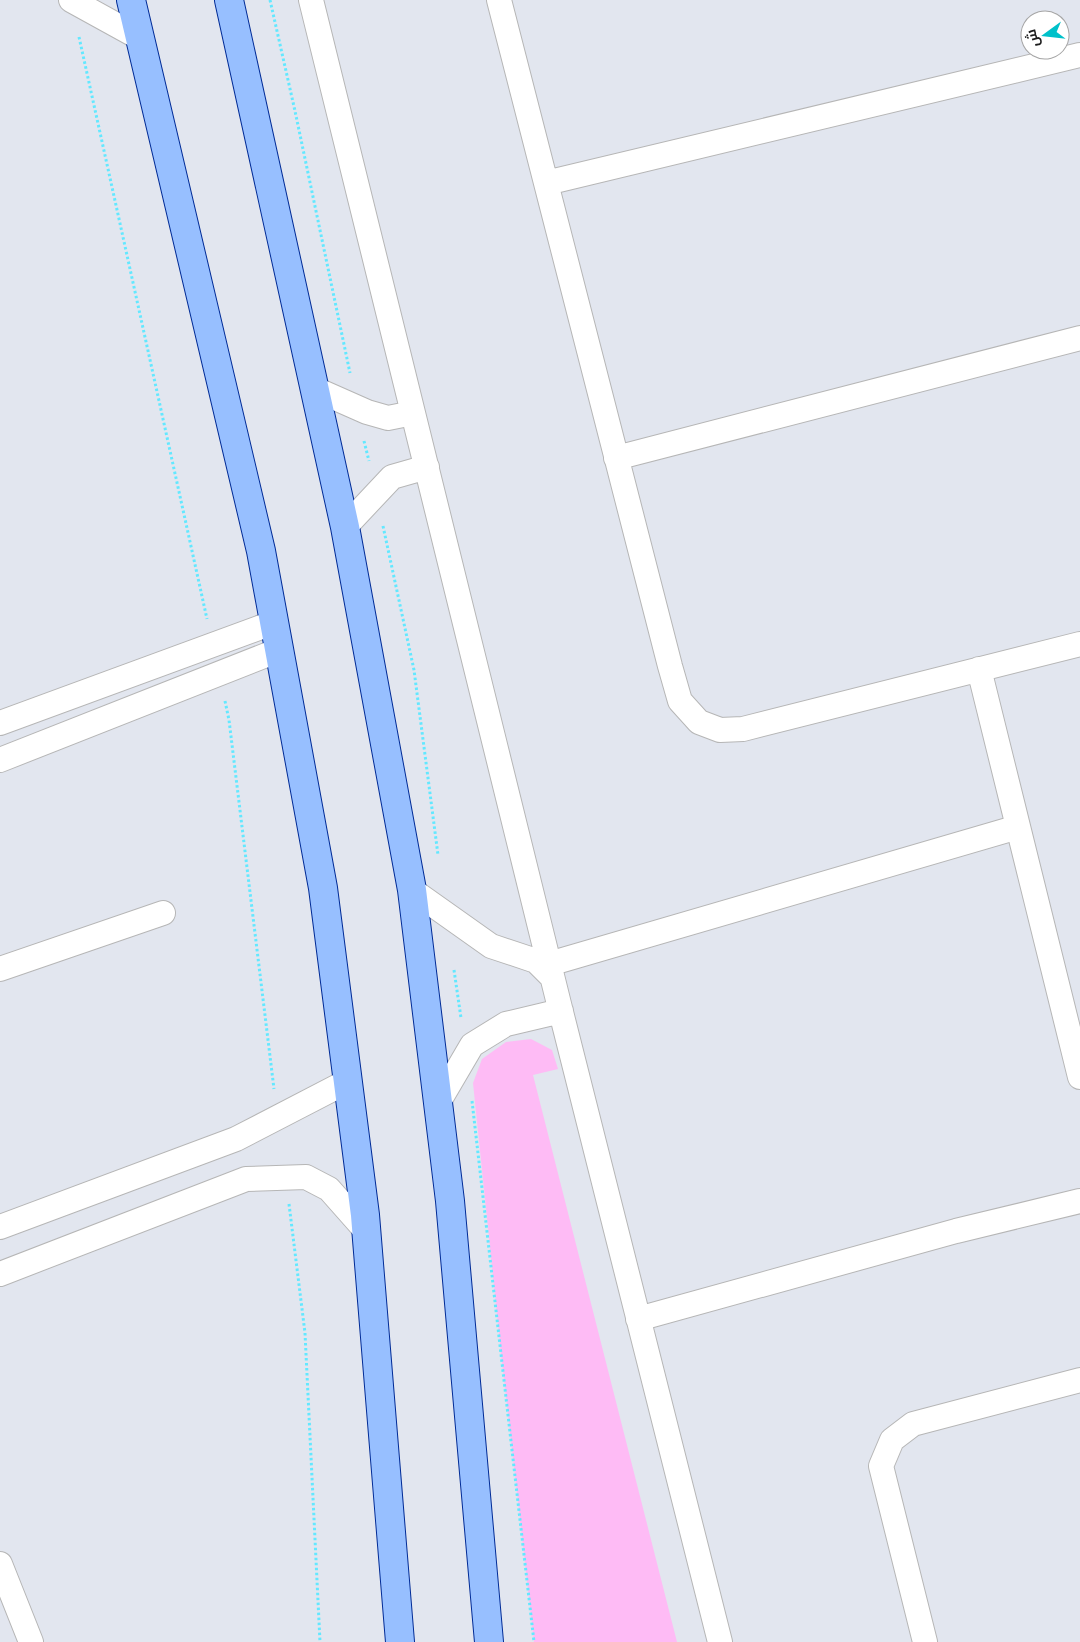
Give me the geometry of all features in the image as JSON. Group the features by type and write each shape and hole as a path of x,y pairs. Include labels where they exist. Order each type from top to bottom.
{"main road":[{"path":"131,0 261,551 323,888 367,1232 400,1642"},
{"path":"229,0 345,527 412,890 450,1201 489,1642"}],"street":[{"path":"71,0 140,38"},
{"path":"311,0 561,1011 720,1642"},
{"path":"499,0 680,701 699,722 720,730 743,729 1080,644"},
{"path":"546,183 1080,55"},
{"path":"616,458 1080,338"},
{"path":"315,389 367,412 388,418 413,413"},
{"path":"345,527 392,477 426,467"},
{"path":"0,722 275,622"},
{"path":"0,760 279,650"},
{"path":"979,669 1080,1076"},
{"path":"412,890 491,946 536,961 551,970 1018,827"},
{"path":"0,969 163,913"},
{"path":"438,1103 472,1045 506,1024 561,1011"},
{"path":"0,1227 236,1139 348,1081"},
{"path":"0,1274 246,1179 306,1177 329,1189 367,1232"},
{"path":"638,1319 956,1231 1080,1201"},
{"path":"925,1642 880,1466 892,1440 913,1424 1080,1380"},
{"path":"1,1571 31,1642"}],"path":[{"path":"71,0 212,645"},
{"path":"219,674 229,720 278,1118"},
{"path":"285,1178 305,1333 320,1642"}],"shaded area":[{"path":"531,1039 552,1050 558,1069 533,1075 677,1642 534,1642 501,1354 473,1083 482,1059 506,1042"}]}
